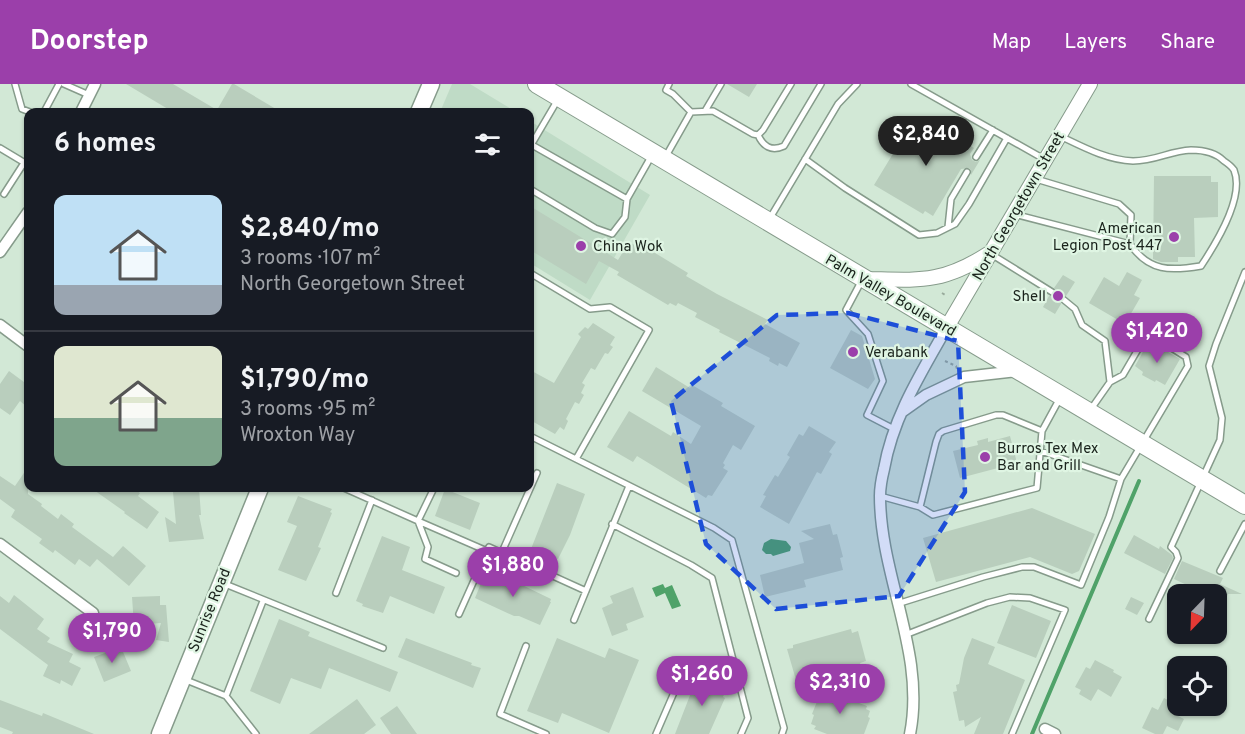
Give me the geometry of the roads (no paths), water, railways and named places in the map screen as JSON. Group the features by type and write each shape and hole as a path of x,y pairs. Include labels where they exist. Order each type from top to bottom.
{"highway":[{"name":"Palm Valley Boulevard","path":"551,90 658,157 1245,505"}],"main road":[{"path":"421,108 430,84"},
{"name":"Sunrise Road","path":"160,734 258,492"}],"street":[{"path":"83,108 95,84"},
{"name":"North Georgetown Street","path":"946,327 1090,84"},
{"path":"0,252 24,218"},
{"path":"863,279 928,280 952,274 990,253"},
{"path":"0,325 24,343"},
{"path":"910,734 915,686 912,663 886,558 880,496 886,456 899,414 946,327"},
{"path":"899,414 926,394 964,377 1019,371"},
{"path":"0,544 93,613"}],"lane":[{"path":"15,84 24,110"},
{"path":"47,108 59,84"},
{"path":"64,84 89,95"},
{"path":"669,84 666,90 691,112 713,111 758,135"},
{"path":"705,111 721,84"},
{"path":"758,135 791,84"},
{"path":"758,135 762,144 771,149 784,146 821,84"},
{"path":"767,222 838,104 857,84"},
{"path":"911,84 1044,159"},
{"path":"534,138 551,90"},
{"path":"534,191 594,228 612,234 625,217 627,199 691,112"},
{"path":"976,157 993,130"},
{"path":"1033,178 1119,204 1131,215 1130,244 1137,254 1153,266 1174,270 1201,266 1217,242 1238,190 1234,170 1218,154 1194,150 1174,151 1156,159 1133,161 1109,157 1059,135"},
{"path":"805,159 845,188 919,235 937,233 955,224 1007,138"},
{"path":"0,148 24,162"},
{"path":"534,148 627,199"},
{"path":"4,194 24,168"},
{"path":"948,227 951,199 967,172"},
{"path":"1013,214 1130,244"},
{"path":"990,253 1052,292"},
{"path":"1149,619 1178,558 1176,552 1171,548 1220,440 1222,418 1209,366 1245,272"},
{"path":"534,275 590,309 610,307 649,330 576,459"},
{"path":"863,279 846,309 868,334 883,381 867,416 894,429"},
{"path":"1064,300 1075,309 1082,325 1105,341 1110,382"},
{"path":"897,604 1022,567 1034,567 1081,585 1109,517 1121,479 1188,366 1186,357 1151,334 1144,339 1123,375 1110,382 1089,412"},
{"path":"880,496 920,507 933,515 1037,488 1042,431 1061,396"},
{"path":"920,507 936,442 943,431 996,415 1003,415 1042,431"},
{"path":"534,438 714,528 732,540 784,728 782,734"},
{"path":"1041,451 1121,479"},
{"path":"534,480 537,473"},
{"path":"574,620 629,486"},
{"path":"353,492 487,551"},
{"path":"432,492 418,521 428,547 425,559 456,573"},
{"path":"502,552 529,492"},
{"path":"336,593 372,500"},
{"path":"612,524 711,578 748,718 741,734"},
{"path":"1220,571 1245,524"},
{"path":"459,614 489,547 586,591"},
{"path":"220,582 382,648"},
{"path":"905,635 987,603 1010,597 1030,598 1065,610 1012,734"},
{"path":"226,696 263,601"},
{"path":"526,646 500,714 546,734"},
{"path":"182,679 226,696 256,734"},
{"path":"656,734 679,681"}],"waterway":[{"path":"1032,734 1139,481"}],"place":[{"name":"American Legion Post 447","path":"1174,237"},
{"name":"China Wok","path":"581,246"},
{"name":"Shell","path":"1058,296"},
{"name":"Verabank","path":"853,352"},
{"name":"Burros Tex Mex Bar and Grill","path":"985,457"}]}
